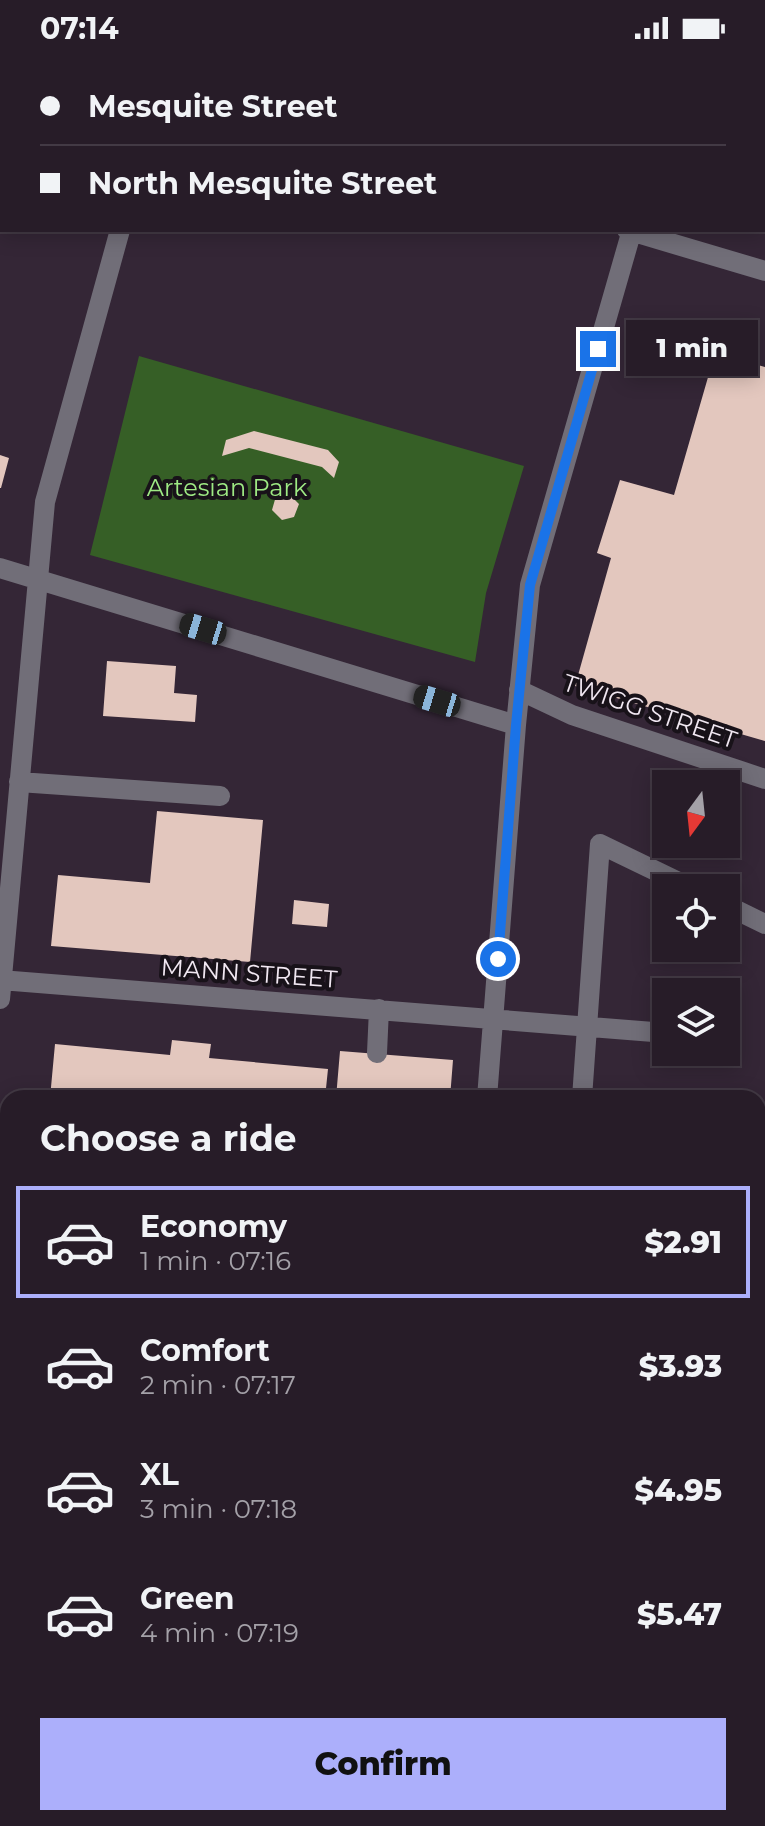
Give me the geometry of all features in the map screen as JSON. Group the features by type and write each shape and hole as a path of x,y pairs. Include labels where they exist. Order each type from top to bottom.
{"street":[{"path":"1,987 45,502 119,232"},
{"path":"488,1090 530,585 629,232"},
{"path":"637,232 765,271"},
{"path":"0,568 516,725"},
{"name":"TWIGG STREET","path":"519,690 572,715 765,779"},
{"path":"19,782 220,796"},
{"path":"583,1090 600,844 662,874"},
{"path":"740,912 765,924"},
{"name":"MANN STREET","path":"1,987 379,1009 652,1032"},
{"path":"377,1053 379,1009"}],"green space":[{"name":"Artesian Park","path":"139,356 524,466 486,593 475,662 90,555"}],"building":[{"path":"715,353 765,367 765,741 575,686 611,558 597,553 620,480 674,495"},
{"path":"254,431 328,450 339,462 334,478 322,467 249,448 222,456 226,440"},
{"path":"0,455 9,458 1,488 0,488"},
{"path":"289,494 299,504 294,517 282,520 272,510 276,496"},
{"path":"107,661 176,666 174,693 197,695 195,722 103,716"},
{"path":"157,811 263,820 250,962 51,946 58,875 150,883"},
{"path":"294,900 329,904 327,927 292,924"},
{"path":"172,1040 211,1044 209,1058 328,1069 326,1090 51,1090 55,1044 170,1055"},
{"path":"340,1051 453,1060 451,1090 337,1090"}],"route":[{"path":"498,959 530,585 598,349"}]}
